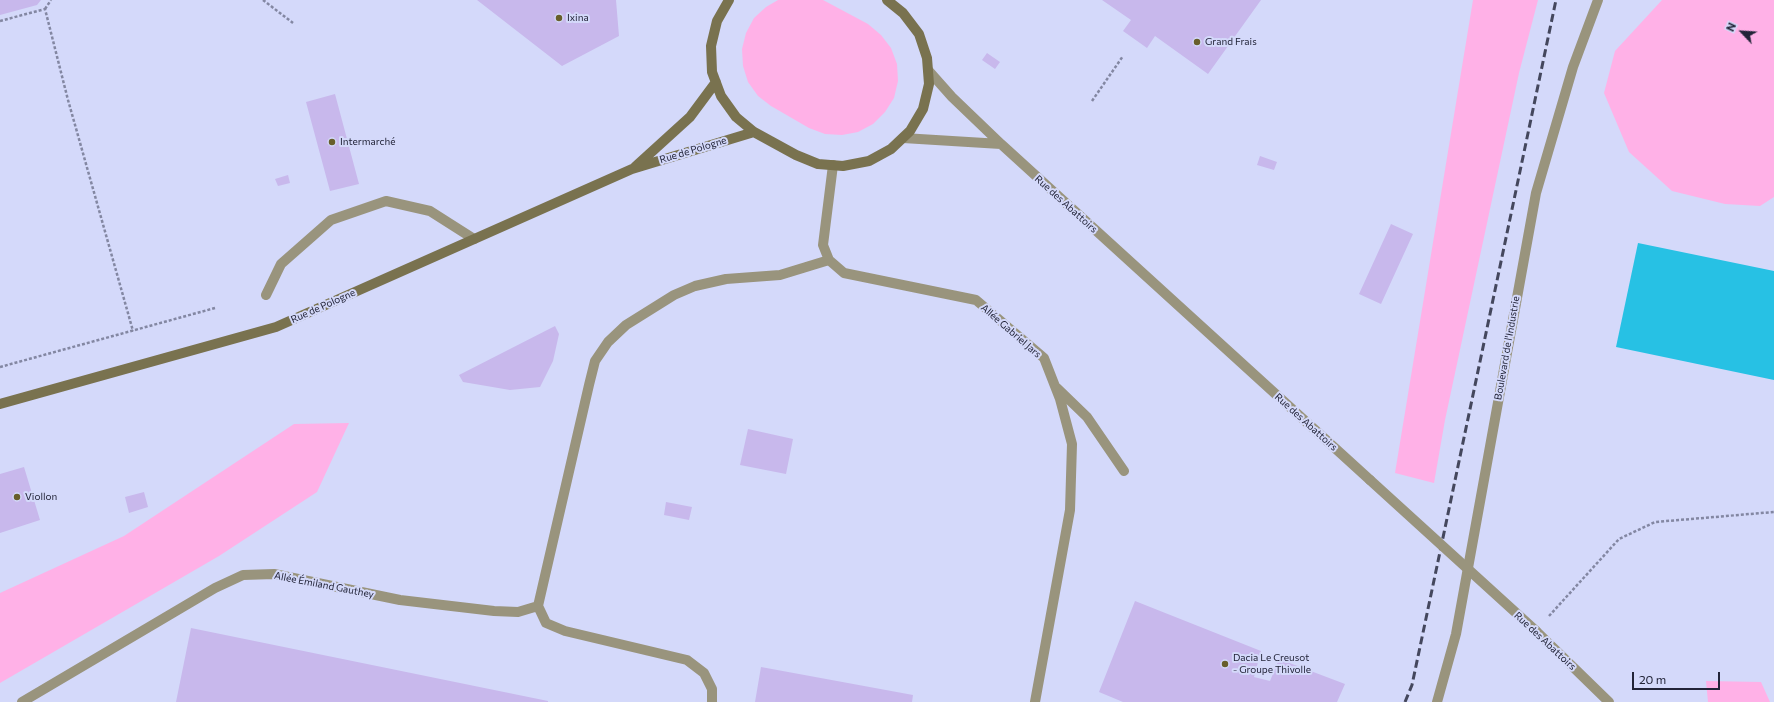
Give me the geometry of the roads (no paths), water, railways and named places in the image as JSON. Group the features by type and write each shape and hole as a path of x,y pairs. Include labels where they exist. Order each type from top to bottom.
{"main road":[{"path":"728,0 717,21 711,46 712,72 721,96 736,117 754,132 796,156 818,164 843,166 869,161 891,149 903,138 910,131 922,109 929,84 927,58 919,34 903,13 887,0"},
{"name":"Rue de Pologne","path":"632,169 690,117 716,82"},
{"name":"Rue de Pologne","path":"0,404 276,327 632,169 754,132"}],"street":[{"name":"Boulevard de l'Industrie","path":"1437,702 1456,634 1536,193 1574,67 1598,0"},
{"name":"Rue des Abattoirs","path":"928,70 952,97 1001,144 1536,631 1609,702"},
{"path":"903,138 1001,144"},
{"path":"712,702 712,689 704,673 687,660 565,631 546,623 538,606 595,361 608,342 626,325 674,295 695,286 726,279 780,275 829,260 823,245 833,165"},
{"path":"266,295 281,264 331,220 386,201 430,211 474,239"},
{"name":"Allée Gabriel Jars","path":"829,260 844,273 976,300 1044,358 1060,399 1072,444 1070,510 1035,702"},
{"path":"1054,385 1087,417 1124,471"},
{"name":"Allée Émiland Gauthey","path":"22,702 215,588 244,575 274,574 400,600 494,611 518,612 538,606"}],"water":[{"path":"1638,243 1774,271 1774,380 1616,347"}],"railway":[{"path":"1405,702 1412,685 1556,0"}],"place":[{"name":"Ixina","path":"559,18"},
{"name":"Grand Frais","path":"1197,42"},
{"name":"Intermarché","path":"332,142"},
{"name":"Viollon","path":"17,497"},
{"name":"Dacia Le Creusot - Groupe Thivolle","path":"1225,664"}]}
